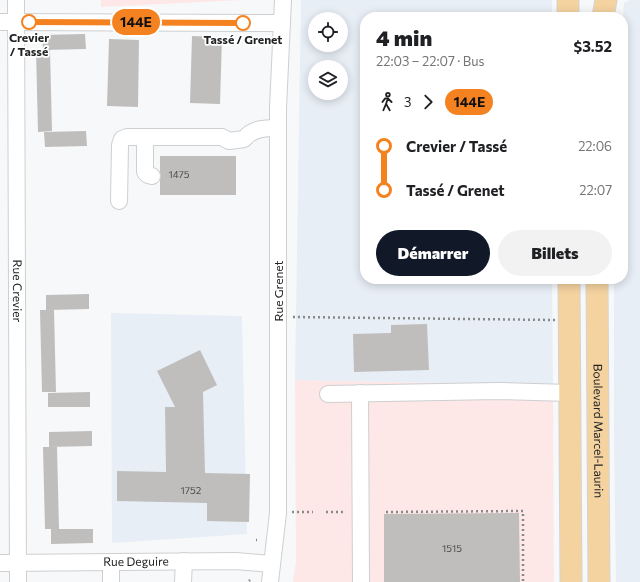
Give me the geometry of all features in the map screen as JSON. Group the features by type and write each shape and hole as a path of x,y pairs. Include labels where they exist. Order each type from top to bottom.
{"main road":[{"path":"568,0 568,12"},
{"path":"595,0 595,12"},
{"path":"604,12 606,0"},
{"path":"569,284 571,582"},
{"name":"Boulevard Marcel-Laurin","path":"597,284 599,582"},
{"path":"570,393 598,394"}],"street":[{"name":"Rue Crevier","path":"16,0 8,22 18,582"},
{"name":"Rue Grenet","path":"270,582 279,499 278,91 284,0"},
{"path":"8,22 282,23"},
{"path":"119,201 120,146 122,139 127,137 222,137 227,131 243,129 249,133 263,128 278,128"},
{"path":"145,138 145,172 152,176"},
{"path":"328,394 498,391 570,393"},
{"path":"360,393 361,582"},
{"path":"183,582 184,561"},
{"name":"Rue Deguire","path":"0,563 236,561 272,564"},
{"path":"111,562 112,582"}],"path":[{"path":"293,317 558,320"},
{"path":"386,512 523,511 523,582"},
{"path":"292,512 313,512"},
{"path":"326,512 346,512"}],"shaded area":[{"path":"101,0 242,0 101,7"},
{"path":"301,0 552,0 552,12 360,12 360,284 552,284 553,385 295,380"},
{"path":"630,0 640,0 640,582 616,582 614,284 628,284 628,12 623,12 624,3"},
{"path":"111,313 242,316 247,534 112,543"},
{"path":"295,380 553,385 554,582 293,582 296,561"}],"building":[{"path":"85,34 86,49 44,50 50,50 52,131 38,132 36,50 43,50 42,35"},
{"path":"192,36 222,37 220,104 190,103"},
{"path":"109,39 139,40 138,107 107,106"},
{"path":"86,131 87,146 45,147 44,132"},
{"path":"160,156 236,156 236,195 160,195"},
{"path":"89,294 89,309 48,310 54,310 56,392 42,392 40,310 46,310 46,295"},
{"path":"427,324 429,370 354,372 353,334 391,333 391,325"},
{"path":"200,350 217,385 203,392 205,473 250,474 249,522 207,521 207,503 117,501 117,471 166,472 165,407 175,407 157,371"},
{"path":"90,392 90,407 48,407 48,393"},
{"path":"92,431 92,446 49,447 49,432"},
{"path":"43,447 57,447 59,529 45,529"},
{"path":"519,513 520,582 384,582 384,514"},
{"path":"51,529 93,529 93,543 51,544"}],"bus line":[{"name":"144E","path":"29,22 243,23"}],"place":[{"name":"Crevier / Tassé","path":"29,22"},
{"name":"Tassé / Grenet","path":"243,23"}]}
